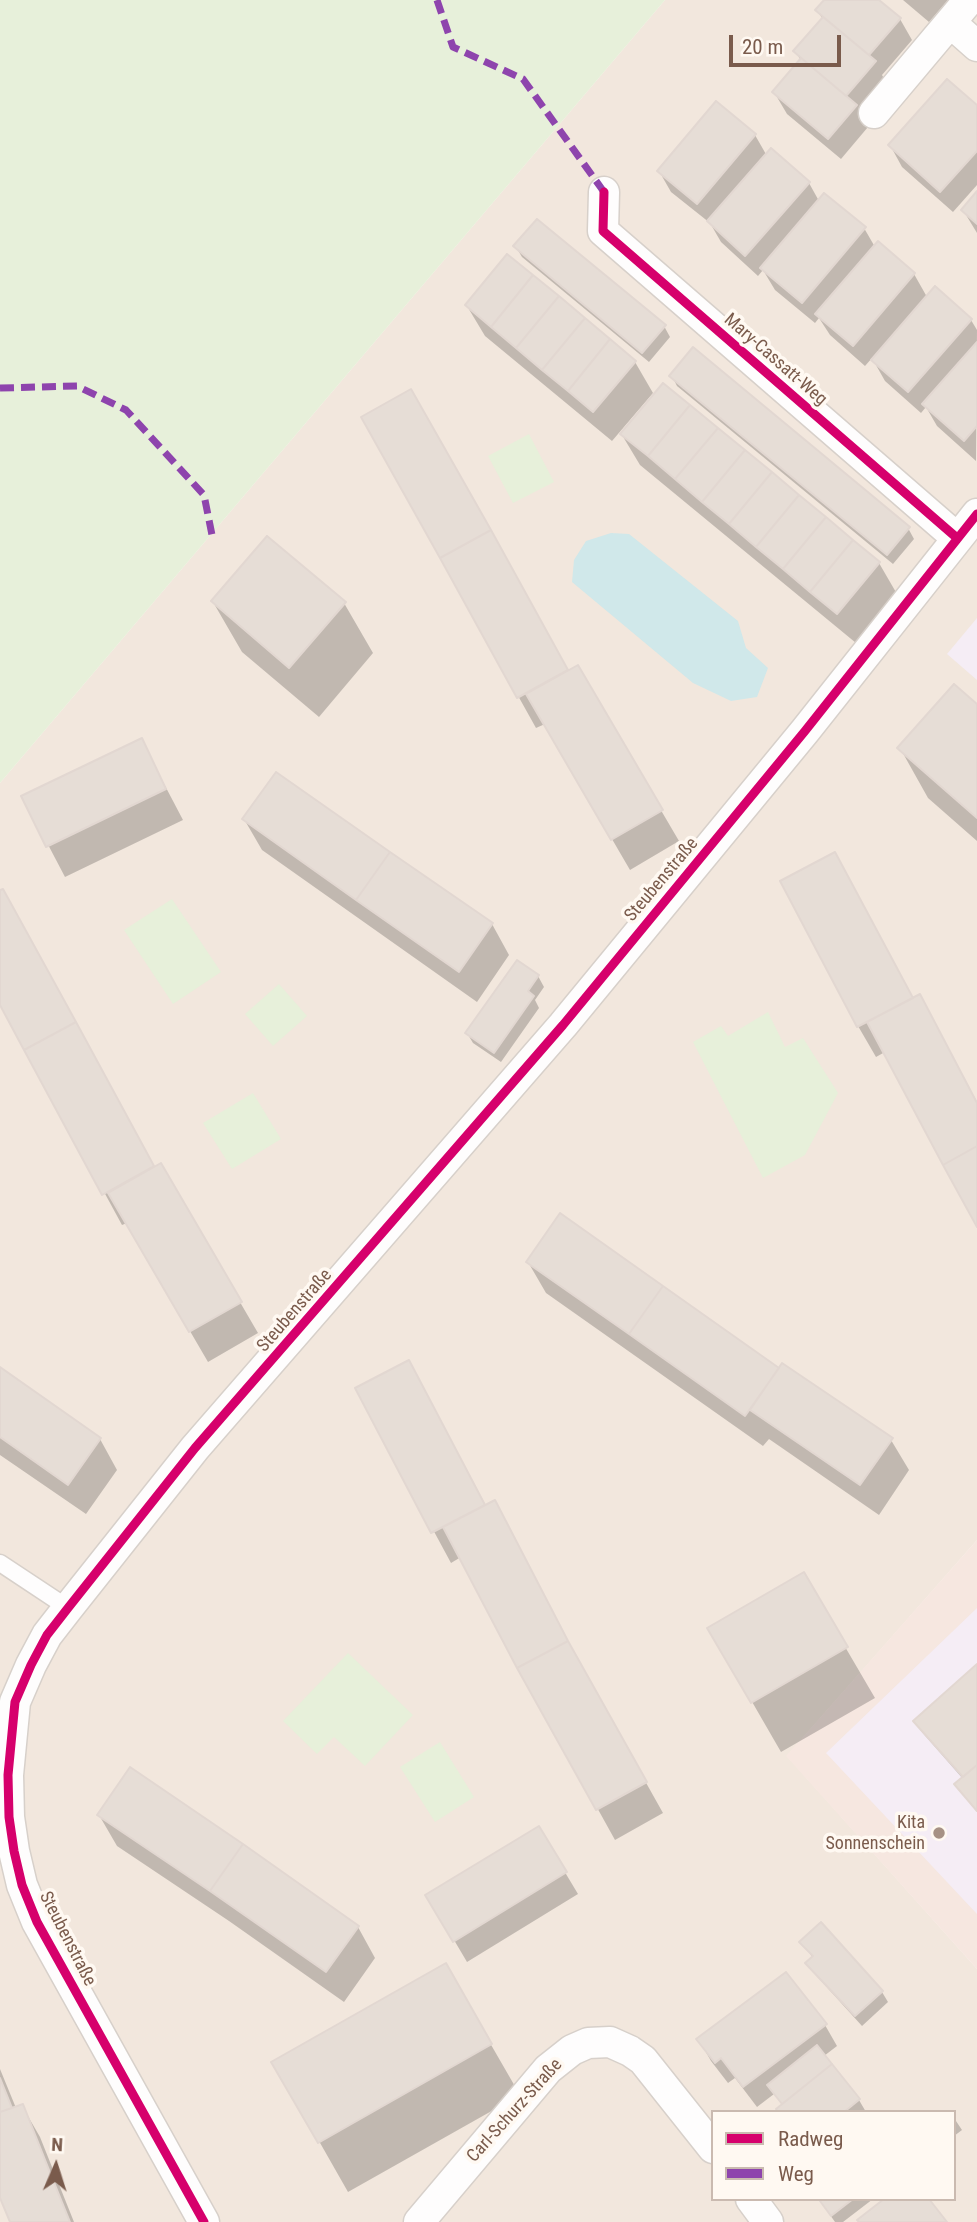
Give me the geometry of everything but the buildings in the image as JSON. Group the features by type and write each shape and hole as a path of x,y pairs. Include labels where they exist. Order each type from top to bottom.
{"street":[{"path":"874,113 960,11 977,46"},
{"name":"Mary-Cassatt-Weg","path":"604,192 603,231 957,538"},
{"name":"Steubenstraße","path":"204,2222 37,1922 22,1885 13,1851 8,1775 15,1703 30,1665 47,1635 195,1448 563,1025 805,731 977,514"},
{"name":"Carl-Schurz-Straße","path":"419,2222 548,2069 572,2050 589,2043 610,2042 643,2060 711,2145"},
{"path":"752,2201 768,2222"}],"lane":[{"path":"0,1563 68,1608"}],"shaded area":[{"path":"665,0 977,0 977,1540 787,1756 977,1969 977,2222 0,2222 0,783"},
{"path":"977,618 977,680 947,654"},
{"path":"977,1540 977,1969 786,1756"},
{"name":"Kita Sonnenschein","path":"977,1608 977,1914 826,1753"}],"green space":[{"path":"0,0 665,0 0,783"},
{"path":"529,434 554,482 513,503 488,456"},
{"path":"172,899 221,972 173,1004 124,930"},
{"path":"279,984 307,1016 273,1046 245,1014"},
{"path":"768,1012 785,1047 803,1038 838,1093 805,1155 763,1178 693,1042 721,1026 728,1036"},
{"path":"253,1093 281,1139 232,1169 203,1123"},
{"path":"348,1653 413,1715 365,1766 334,1737 317,1754 283,1721"},
{"path":"440,1742 474,1797 435,1822 400,1767"}],"water":[{"path":"611,533 629,534 738,621 746,648 768,668 757,697 731,701 693,683 572,582 574,560 586,541"}],"marked path":[{"path":"437,0 453,47 523,79 604,192"},
{"path":"0,388 77,386 126,410 204,495 213,540"}],"cycle path":[{"path":"604,192 603,231 957,538"},
{"path":"204,2222 37,1922 22,1885 9,1817 8,1775 15,1702 31,1665 47,1635 195,1448 563,1025 805,731 977,514"}],"place":[{"name":"Kita Sonnenschein","path":"939,1833"}]}
